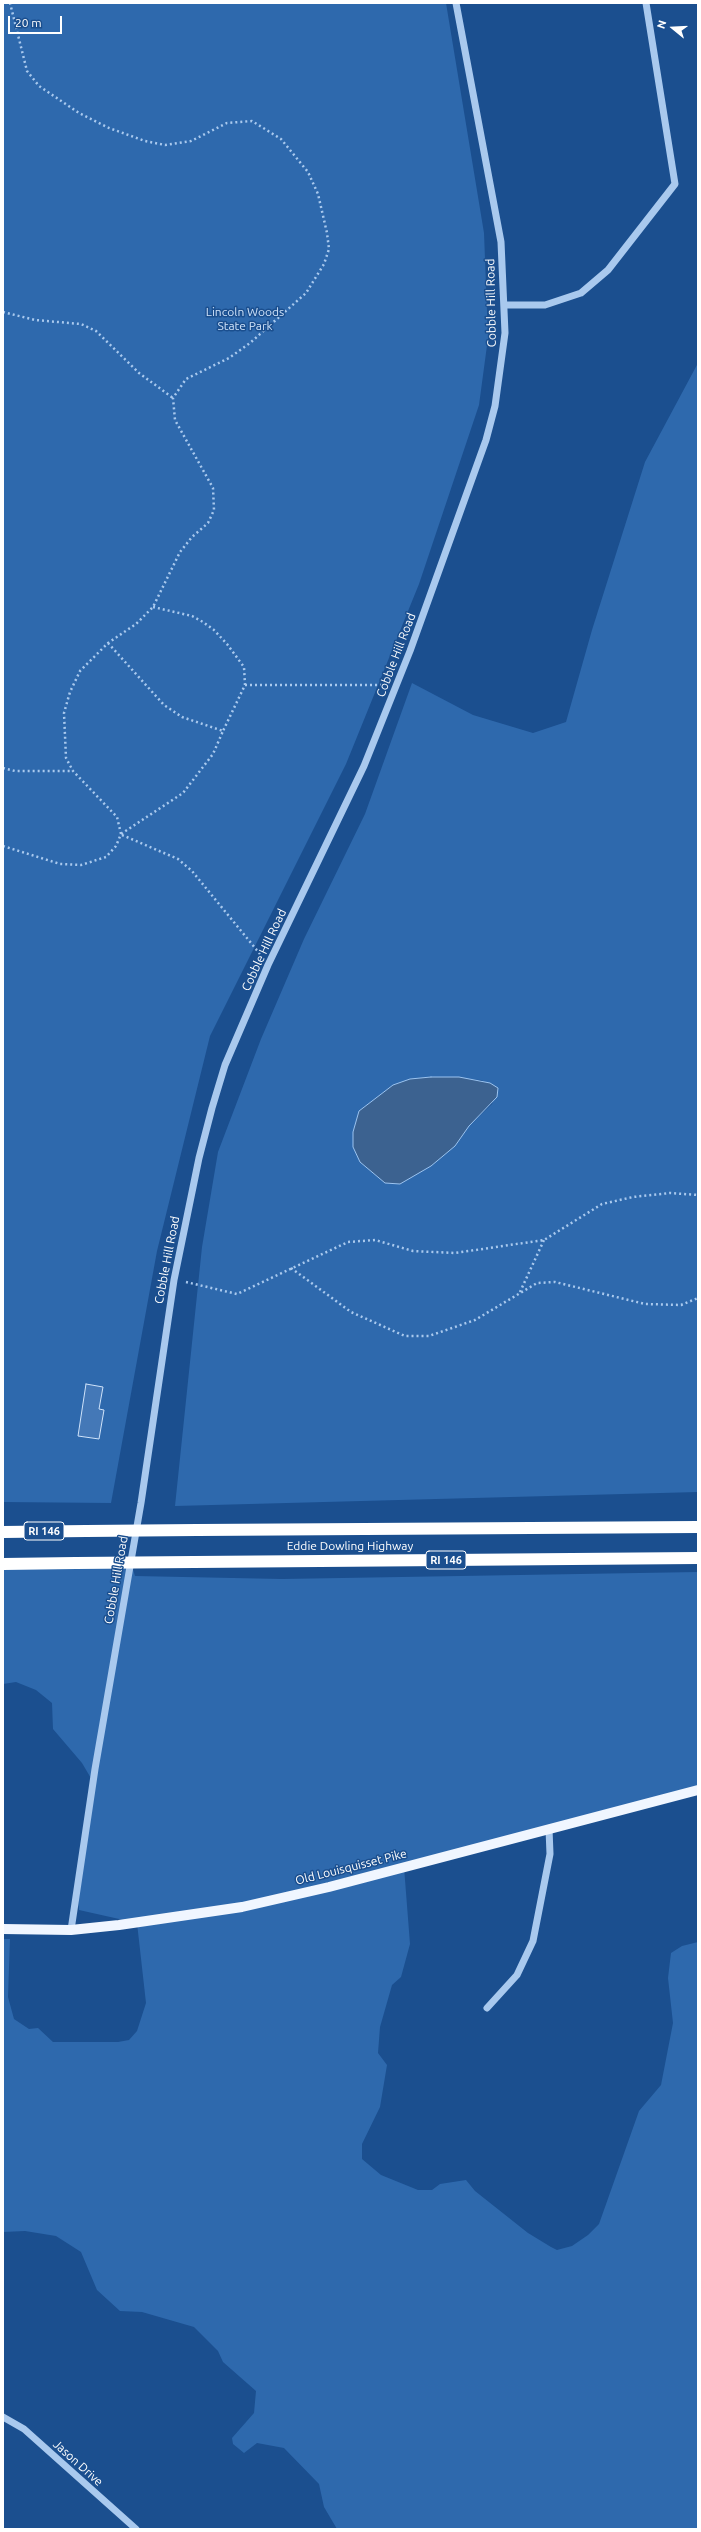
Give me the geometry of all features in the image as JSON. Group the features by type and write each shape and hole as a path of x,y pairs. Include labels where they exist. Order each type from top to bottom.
{"highway":[{"name":"Eddie Dowling Highway","path":"3,1532 698,1528"},
{"name":"Eddie Dowling Highway","path":"3,1564 698,1558"}],"main road":[{"name":"Old Louisquisset Pike","path":"3,1929 71,1930 127,1924 242,1907 329,1887 698,1790"}],"street":[{"name":"Cobble Hill Road","path":"71,1930 96,1769 141,1503 174,1280 199,1158 212,1108 225,1065 268,965 364,766 397,685 486,440 495,406 502,369 505,332 501,242 456,3"},
{"path":"504,305 545,305 580,293 608,270 675,184 646,3"},
{"path":"487,2008 517,1975 533,1942 550,1854 548,1829"},
{"name":"Jason Drive","path":"3,2417 24,2429 136,2529"}],"path":[{"path":"10,3 27,71 39,86 79,113 123,133 145,141 165,145 191,141 227,123 252,121 281,139 308,172 318,194 327,233 328,249 324,264 306,293 250,343 229,358 186,379 173,398 175,420 213,488 214,510 208,523 192,537 180,552 153,606 136,624 108,643 80,671 70,692 64,714 66,758 73,772 117,816 121,834"},
{"path":"3,312 35,320 81,324 96,331 139,373 173,398"},
{"path":"3,846 60,864 81,865 106,857 116,846 121,834 183,793 213,754 245,685 244,667 214,630 192,616 153,606"},
{"path":"108,643 164,705 182,717 223,731"},
{"path":"245,685 397,685"},
{"path":"3,768 14,771 73,772"},
{"path":"121,834 178,859 192,871 268,965"},
{"path":"174,1280 237,1294 348,1242 375,1240 413,1251 455,1253 544,1240 602,1204 640,1196 670,1193 698,1195"},
{"path":"520,1293 544,1240"},
{"path":"291,1268 351,1312 405,1336 429,1336 475,1320 537,1282 555,1282 645,1304 681,1305 698,1298"}],"green space":[{"name":"Lincoln Woods State Park","path":"3,3 446,3 484,233 488,338 479,405 419,584 346,764 210,1036 157,1251 111,1503 3,1502"},
{"path":"698,363 698,1492 175,1506 202,1247 218,1152 261,1039 304,939 365,814 412,683 473,715 533,733 566,722 592,630 645,462","holes":["431,1077 481,1080 498,1088 492,1104 469,1126 455,1146 431,1166 385,1183 360,1162 354,1147 353,1132 359,1111 393,1085 410,1079"]},
{"path":"3,1564 132,1566 135,1576 282,1579 698,1572 698,1790 404,1867 410,1944 401,1977 392,1985 380,2027 378,2053 387,2065 380,2107 362,2144 362,2159 381,2175 418,2190 432,2190 440,2184 466,2180 475,2191 528,2233 557,2250 572,2246 588,2235 599,2224 639,2111 661,2085 673,2023 668,1978 671,1953 682,1946 698,1942 698,2529 337,2529 324,2507 319,2484 284,2448 257,2443 244,2453 233,2444 232,2438 254,2413 256,2391 223,2362 218,2351 194,2327 142,2312 120,2311 97,2290 81,2252 56,2236 25,2231 3,2232 3,1939 10,1939 8,1997 14,2019 29,2029 38,2028 53,2042 118,2042 129,2040 137,2031 146,2003 137,1923 79,1910 77,1889 96,1782 92,1780 82,1763 53,1729 52,1703 36,1690 16,1682 3,1684"}],"shaded area":[{"path":"459,1077 490,1083 498,1088 497,1097 469,1126 455,1146 431,1166 400,1184 385,1183 360,1162 353,1147 353,1132 359,1111 393,1085 410,1079"}],"building":[{"path":"86,1384 103,1387 99,1409 104,1410 99,1439 78,1436"}]}
